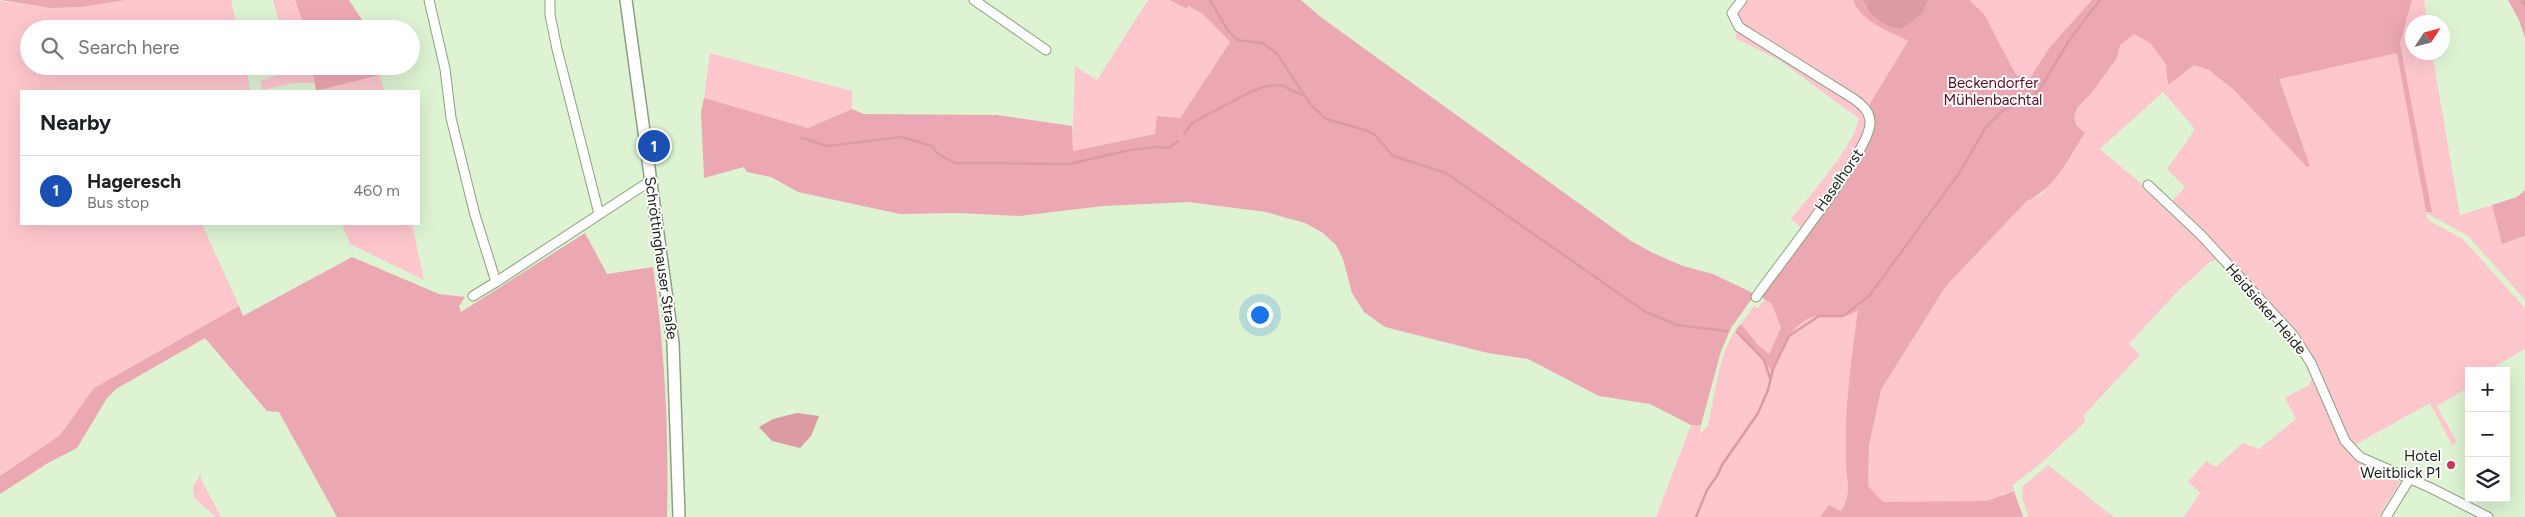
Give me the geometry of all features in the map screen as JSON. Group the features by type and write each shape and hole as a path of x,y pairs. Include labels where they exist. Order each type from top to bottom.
{"main road":[{"name":"Schröttinghauser Straße","path":"626,0 673,343 679,517"}],"street":[{"path":"429,0 445,69 451,118 475,215 496,282"},
{"path":"550,0 550,15 557,49 600,214"},
{"path":"974,0 1046,50"},
{"name":"Haselhorst","path":"1742,0 1732,13 1739,27 1854,99 1866,110 1870,120 1861,150 1756,296"},
{"path":"473,296 644,186 652,184"},
{"name":"Heidsieker Heide","path":"2148,185 2201,235 2297,340 2311,363 2345,440 2352,450 2360,457 2410,478 2488,517"},
{"path":"2386,517 2410,478"}],"green space":[{"path":"0,0 126,0 82,7 50,8"},
{"path":"126,0 231,0 236,20 20,20 20,75 248,75 250,90 20,90 20,225 202,225 239,306 94,388 60,435 0,476 0,1 50,8 82,7"},
{"path":"273,0 295,0 302,20 279,20"},
{"path":"295,0 349,0 362,20 302,20"},
{"path":"1148,0 1169,0 1203,14 1230,42 1180,118 1155,134 1072,151 1075,66 1097,80"},
{"path":"1169,0 1301,0 1322,18 1631,241 1683,266 1713,274 1755,294 1731,328 1721,351 1701,425 1691,425 1650,404 1599,396 1528,359 1488,353 1385,327 1364,312 1352,293 1343,259 1336,245 1323,233 1305,223 1266,212 1188,202 1103,206 1020,216 958,213 900,214 798,192 771,177 747,172 744,167 704,178 701,112 704,98 808,128 852,109 864,114 997,115 1072,126 1073,151 1155,134 1157,116 1180,118 1230,42 1203,14 1188,6 1187,9"},
{"path":"1745,0 2397,0 2395,53 2398,53 2426,212 2431,211 2400,43 2405,25 2405,60 2433,60 2460,215 2492,205 2502,244 2525,236 2525,300 2468,236 2426,213 2428,220 2463,239 2525,308 2525,349 2494,367 2465,367 2465,389 2437,406 2457,442 2452,445 2430,403 2353,446 2313,362 2171,202 2185,187 2167,169 2195,129 2163,92 2100,149 2150,191 2219,259 2210,262 2178,291 2129,344 2140,355 2084,415 2085,422 2045,460 2013,485 2014,491 2003,494 1994,517 1656,517 1691,425 1701,425 1700,434 1708,426 1721,363 1736,329 1740,334 1744,328 1741,324 1754,306 1758,308 1869,161 1914,45 1908,41 1869,105 1748,31 1735,14","holes":["2084,135 2041,195 2027,201 1946,286 1881,390 1869,446 1868,486 1856,476 1874,402 1944,278"]},
{"name":"Beckendorfer Mühlenbachtal","path":"1853,0 1863,0 1866,8 1928,0 1969,0 1984,14 2016,75 2030,78 2050,47 2092,0 2412,0 2408,15 2405,15 2405,25 2400,43 2432,212 2426,212 2397,53 2279,79 2310,166 2307,167 2233,89 2209,70 2194,65 2168,85 2166,64 2150,43 2134,34 2120,45 2117,58 2092,92 2077,108 2074,117 2076,125 2085,133 2060,172 2046,189 2027,201 1946,286 1881,390 1869,446 1868,486 1883,502 1987,501 2014,491 2023,517 1820,517 1829,505 1841,511 1848,494 1846,463 1847,406 1858,310 1845,316 1825,315 1804,321 1790,334 1773,372 1736,329 1741,324 1758,345 1769,354 1781,328 1772,304 1760,296 1856,164 1871,138 1874,120 1869,105 1908,41 1869,20 1857,8"},
{"path":"2412,0 2424,0 2426,15 2408,15"},
{"path":"2508,0 2525,0 2525,38 2519,20"},
{"path":"1738,30 1858,104 1867,117 1861,144 1801,228 1791,219 1842,154 1857,127 1858,118 1779,60 1735,38"},
{"path":"710,53 852,91 852,109 808,128 704,98"},
{"path":"277,75 314,75 315,83 293,83 263,90 260,81"},
{"path":"313,75 380,75 320,90 316,90"},
{"path":"380,75 384,90 320,90"},
{"path":"2525,190 2525,236 2502,244 2492,205 2517,197"},
{"path":"342,225 412,225 424,280 350,244"},
{"path":"585,233 607,274 653,267 661,329 665,392 667,517 337,517 279,412 267,411 205,338 116,389 107,398 77,448 48,463 0,494 0,476 60,435 94,388 239,306 243,316 352,257 439,294 465,297 459,306 461,312"},
{"path":"2311,379 2317,384 2344,444 2352,455 2400,482 2379,517 2184,517 2200,493 2188,482 2206,461 2216,467 2243,443 2259,449 2296,419 2285,398 2309,385"},
{"path":"2048,465 2114,517 2028,517 2022,497 2023,486"},
{"path":"201,473 201,479 221,517 216,517 194,498 193,487"}],"shaded area":[{"path":"1863,0 1928,1 1922,14 1901,29 1889,26 1878,20 1869,11"},
{"path":"797,413 819,416 811,436 800,448 772,441 759,427 773,419"}],"waterway":[{"path":"1210,0 1227,29 1237,40 1263,43 1277,54 1311,105 1326,119 1374,134 1393,156 1446,173 1644,311 1677,325 1727,331"},
{"path":"1696,517 1707,490 1758,413 1768,390 1773,369 1789,336 1819,316 1843,316 1869,296 1960,172 1986,127 2002,111 2033,96 2040,89 2070,39 2100,0"},
{"path":"2522,0 2525,4"},
{"path":"1184,134 1192,123 1252,91 1267,86 1281,85 1302,95"},
{"path":"802,138 827,146 902,137 932,146 938,154 955,163 1069,164 1130,150 1157,147 1169,148 1178,141"},
{"path":"1737,332 1764,360 1770,378"}],"place":[{"name":"Hageresch","path":"654,146"},
{"name":"Hotel Weitblick P1","path":"2451,465"}]}
